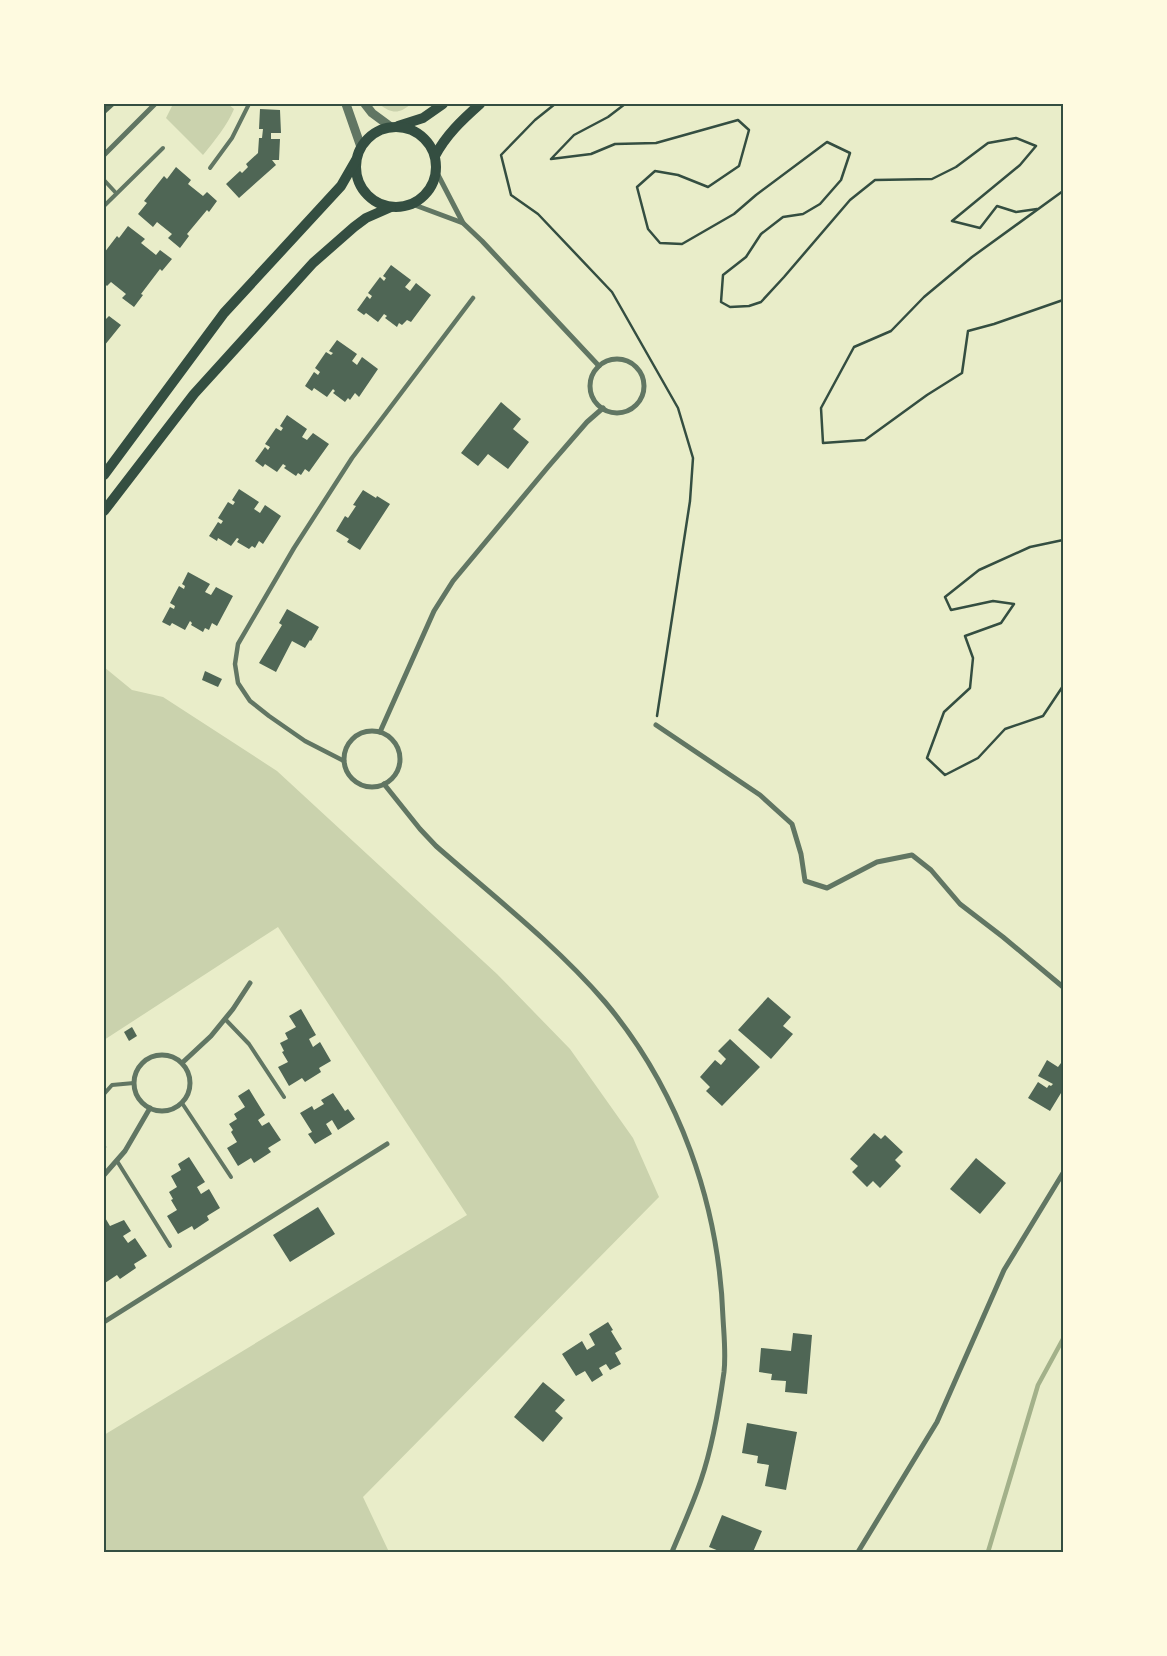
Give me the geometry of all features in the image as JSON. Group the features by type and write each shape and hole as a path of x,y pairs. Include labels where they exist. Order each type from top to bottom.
{"main road":[{"path":"104,475 224,314 341,186 361,147 370,136 382,129 423,118 443,104"},
{"path":"435,156 443,140 458,123 480,104"},
{"path":"356,160 356,173 360,185 369,197 379,204 391,207 412,204 429,190 436,171 435,156 428,143 414,131 394,127"},
{"path":"104,511 194,394 313,264 366,218 391,207"}],"street":[{"path":"104,155 155,104"},
{"path":"346,104 361,147"},
{"path":"365,104 372,113 394,127"},
{"path":"436,171 461,222 482,241 599,366"},
{"path":"412,204 461,222"},
{"path":"344,761 305,741 250,701 238,683 235,664 238,644 294,548 352,458 473,298"},
{"path":"620,359 632,362 639,369 644,379 644,390 638,403 633,408 623,412 615,412 603,408 595,401 591,390 591,380 599,366 605,362 620,359"},
{"path":"380,732 434,611 453,581 587,422 603,408"},
{"path":"656,725 760,795 792,824 801,854 805,881 827,888 877,862 912,855 931,870 960,904 1004,937 1063,987"},
{"path":"371,730 380,732 388,735 396,743 401,758 398,770 391,780 384,784 370,787 361,785 346,771 344,754 350,741 361,733 371,730"},
{"path":"384,784 436,846 545,941 604,1002 628,1031 654,1073 670,1101 686,1137 702,1185 718,1249 723,1300 724,1370 713,1438 701,1480 672,1552"},
{"path":"182,1063 211,1036 250,983"},
{"path":"164,1055 173,1057 182,1063 188,1071 190,1081 188,1093 182,1103 164,1111 146,1106 138,1097 134,1083 141,1064 150,1058 164,1055"},
{"path":"105,1173 125,1151 150,1108"},
{"path":"104,1322 387,1144"},
{"path":"858,1552 937,1422 1004,1270 1063,1173"}],"lane":[{"path":"210,168 232,138 249,104"},
{"path":"104,206 163,148"},
{"path":"104,180 116,193"},
{"path":"225,1019 249,1044 284,1097"},
{"path":"104,1094 112,1085 134,1083"},
{"path":"182,1103 231,1176"},
{"path":"117,1160 170,1246"}],"path":[{"path":"555,104 535,120 501,155 511,194 538,214 612,292 678,408 693,458 690,501 656,725"},
{"path":"625,104 608,117 574,135 551,159 591,154 616,144 656,143 738,120 749,130 739,166 708,186 678,175 654,172 637,187 648,229 660,243 682,244 734,214 756,195 827,142 850,153 841,180 820,204 802,214 782,217 761,234 746,257 723,275 721,302 730,307 749,306 761,302 850,200 875,180 932,179 956,167 988,143 1016,138 1036,146 1020,165 952,221 980,228 997,206 1016,212 1037,209"},
{"path":"1063,190 972,257 924,297 891,331 854,347 821,408 823,443 865,440 927,395 962,373 968,331 1063,300"},
{"path":"1063,540 1030,547 979,570 945,597 951,610 993,601 1014,604 1000,623 965,636 973,658 970,688 944,712 927,758 945,775 978,758 1005,729 1043,716 1063,686"}],"green space":[{"path":"173,104 228,104 234,109 224,127 203,155 166,118"},
{"path":"379,104 411,104 403,110 395,112"},
{"path":"104,667 132,690 163,697 277,771 497,974 570,1049 633,1138 659,1197 363,1497 389,1552 104,1552 104,1435 467,1215 278,927 104,1040"}],"building":[{"path":"104,104 116,104 105,114"},
{"path":"260,109 280,110 281,133 271,133 271,139 280,139 279,160 272,160 276,165 239,198 226,184 240,171 242,173 248,167 246,164 258,153 259,138 262,138 263,129 259,129"},
{"path":"176,167 191,180 188,184 203,196 207,192 217,201 187,234 189,236 180,248 168,238 172,234 157,222 153,227 138,214 147,203 144,201 164,176 167,179"},
{"path":"128,226 145,239 141,243 156,255 160,250 172,259 162,271 160,269 141,294 143,295 134,307 122,298 126,294 111,282 107,286 104,283 104,253 117,236 119,238"},
{"path":"391,265 411,280 405,287 410,291 416,283 431,295 411,322 407,320 402,325 399,323 397,327 385,318 387,316 384,314 378,322 366,313 364,315 357,310 367,296 370,299 372,296 368,293 380,277 384,281 386,278 383,276"},
{"path":"109,316 121,325 104,346 104,319"},
{"path":"337,340 357,354 352,361 357,365 362,357 378,369 359,397 355,393 350,400 348,398 345,402 333,393 335,391 333,389 327,397 314,388 312,391 305,386 314,372 318,375 320,372 315,368 326,352 331,355 333,353 329,351"},
{"path":"501,402 521,419 513,429 529,442 508,469 488,454 478,466 461,453"},
{"path":"287,415 307,429 302,437 307,440 313,433 329,444 309,472 305,469 301,475 298,473 296,476 284,468 286,466 283,464 277,472 265,464 263,467 255,461 265,447 268,450 270,447 265,444 276,428 281,431 283,428 280,426"},
{"path":"239,489 259,502 254,509 260,513 265,505 281,516 263,544 259,541 255,548 252,546 249,549 237,542 239,539 237,538 231,546 218,538 217,541 209,536 218,522 221,524 223,521 218,518 228,502 233,505 235,502 232,500"},
{"path":"363,490 390,504 360,550 347,542 349,539 336,531 345,516 348,518 356,506 353,505"},
{"path":"188,572 210,584 205,592 211,595 216,587 233,596 217,626 212,623 209,630 205,628 203,632 191,625 190,621 185,630 172,623 170,626 162,622 170,607 174,609 175,606 170,603 179,586 184,589 185,586 182,584"},
{"path":"287,609 319,627 305,648 292,641 276,672 259,663 282,625 279,623"},
{"path":"205,671 222,679 218,687 202,680"},
{"path":"768,997 791,1017 783,1026 793,1034 771,1059 738,1030"},
{"path":"301,1009 316,1035 309,1039 313,1047 320,1042 331,1061 319,1068 321,1072 305,1082 302,1078 289,1086 278,1067 288,1062 282,1052 284,1051 280,1043 288,1039 285,1033 296,1027 289,1016"},
{"path":"132,1027 137,1036 129,1041 124,1032"},
{"path":"730,1039 760,1067 722,1106 706,1091 710,1087 700,1077 715,1060 721,1065 726,1059 718,1051"},
{"path":"1047,1060 1058,1067 1061,1063 1063,1064 1063,1095 1061,1093 1050,1111 1028,1098 1038,1082 1047,1088 1053,1084 1038,1076"},
{"path":"249,1089 265,1115 258,1120 262,1126 269,1122 281,1140 268,1148 271,1152 254,1163 251,1158 238,1166 227,1148 237,1142 229,1124 237,1119 234,1114 245,1107 238,1096"},
{"path":"333,1093 345,1111 348,1109 355,1119 338,1130 332,1120 326,1124 332,1134 315,1144 308,1134 312,1132 300,1113 312,1106 314,1110 324,1104 321,1100"},
{"path":"874,1133 881,1139 885,1135 903,1152 895,1160 901,1166 880,1188 873,1181 867,1187 852,1172 858,1166 850,1159"},
{"path":"189,1157 205,1182 197,1187 201,1194 209,1189 220,1208 207,1216 209,1220 194,1230 192,1226 178,1234 167,1216 177,1210 169,1192 177,1187 171,1176 181,1170 178,1164"},
{"path":"976,1158 1006,1183 980,1214 950,1189"},
{"path":"318,1207 335,1234 290,1262 273,1235"},
{"path":"104,1216 110,1226 124,1220 131,1231 123,1236 128,1243 135,1238 147,1256 134,1264 136,1268 120,1279 117,1275 105,1283"},
{"path":"608,1322 622,1349 615,1353 621,1364 610,1370 606,1364 599,1368 603,1375 592,1382 585,1371 576,1376 562,1354 582,1341 587,1350 595,1345 589,1334"},
{"path":"793,1333 812,1335 807,1394 785,1392 786,1381 771,1380 772,1374 759,1372 761,1348 791,1351"},
{"path":"543,1382 565,1400 555,1411 563,1418 543,1442 514,1417"},
{"path":"747,1423 797,1432 786,1490 765,1486 769,1465 757,1463 758,1456 742,1453"},
{"path":"722,1515 762,1531 753,1552 719,1552 709,1547"}],"waterway":[{"path":"988,1552 1038,1385 1063,1339"}]}
